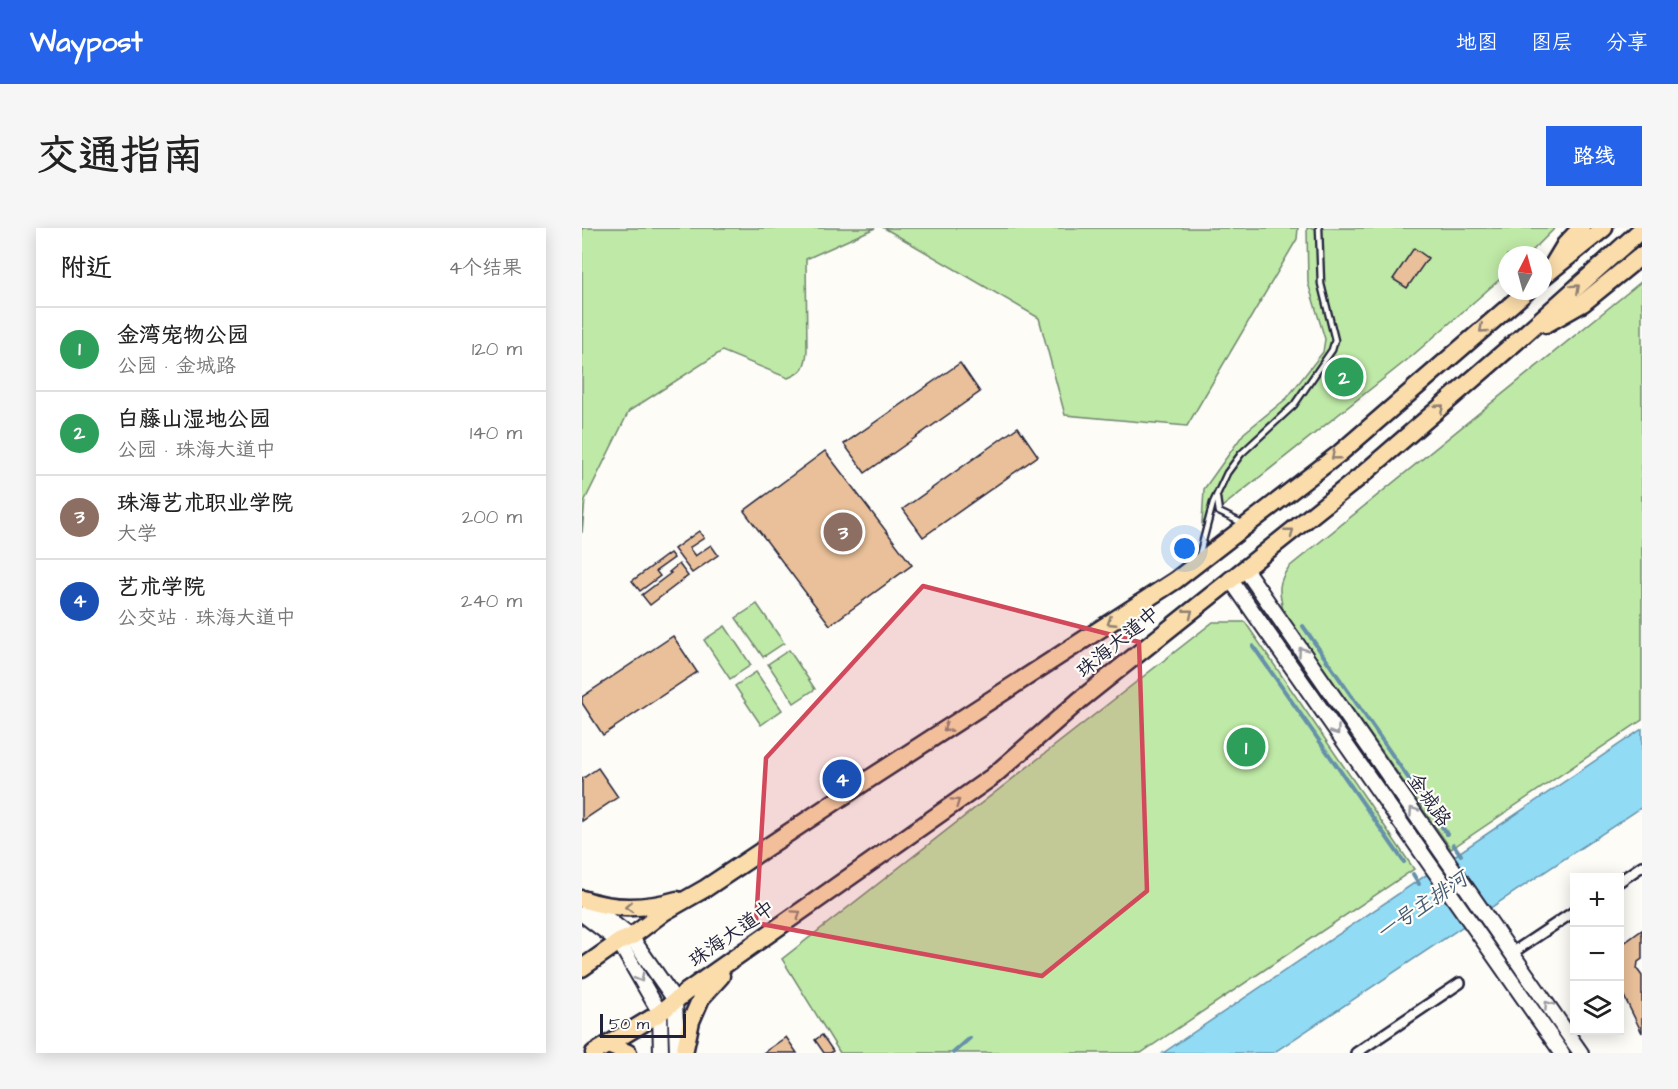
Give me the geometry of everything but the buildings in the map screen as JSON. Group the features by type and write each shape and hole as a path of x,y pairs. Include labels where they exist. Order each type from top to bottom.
{"highway":[{"path":"1552,264 1565,245 1581,228"},
{"path":"1552,269 1604,228"},
{"name":"珠海大道中","path":"601,1049 660,1013 749,947 992,777 1080,700 1361,476 1642,229"},
{"path":"1517,341 1583,303 1642,255"},
{"name":"珠海大道中","path":"582,968 664,912 706,888 1196,566 1340,453 1517,300"},
{"path":"582,899 600,906 633,907 664,904 706,888"},
{"path":"684,1053 691,1021 701,998 749,947"},
{"path":"601,1049 628,1053"}],"street":[{"name":"金城路","path":"1245,569 1581,1053"},
{"name":"金城路","path":"1230,579 1562,1053"},
{"path":"1624,878 1642,866"},
{"path":"582,899 625,940 675,1000 676,1053"},
{"path":"582,914 625,940 660,1013 661,1053"},
{"path":"1512,953 1570,914"},
{"path":"1490,950 1503,941"},
{"path":"1356,1053 1460,983"}],"lane":[{"path":"1196,566 1213,503 1227,473 1241,454 1294,405 1332,350 1335,340 1321,284 1319,228"},
{"path":"1218,493 1219,512 1248,525"}],"highlighted area":[{"path":"923,586 1139,642 1147,891 1042,976 756,923 766,758"}],"green space":[{"path":"582,228 875,228 806,259 807,350 805,364 800,371 788,378 722,351 629,411 585,500 582,533"},
{"path":"884,228 1298,228 1297,239 1187,426 1065,415 1039,318"},
{"path":"1307,228 1555,228 1537,246 1498,246 1498,281 1412,356 1202,523 1204,489 1244,433 1287,398 1323,352 1325,339 1308,283"},
{"path":"1642,281 1642,720 1451,849 1283,610 1281,583 1289,567"},
{"path":"757,604 784,643 763,657 736,618"},
{"path":"1213,622 1245,622 1414,869 1141,1053 840,1053 782,959"},
{"path":"725,626 751,665 730,679 704,640"},
{"path":"789,650 815,689 794,703 768,664"},
{"path":"756,672 782,710 761,725 735,686"}],"water":[{"name":"一号主排河","path":"1642,729 1642,807 1273,1053 1163,1053"}],"waterway":[{"path":"1303,626 1447,834"},
{"path":"1253,646 1404,862"},
{"path":"1453,844 1461,855"},
{"name":"一号主排河","path":"1413,874 1419,884"},
{"path":"953,1053 970,1038"}],"place":[{"name":"白藤山湿地公园","path":"1344,377"},
{"name":"珠海艺术职业学院","path":"843,532"},
{"name":"金湾宠物公园","path":"1246,747"},
{"name":"艺术学院","path":"842,779"}]}
